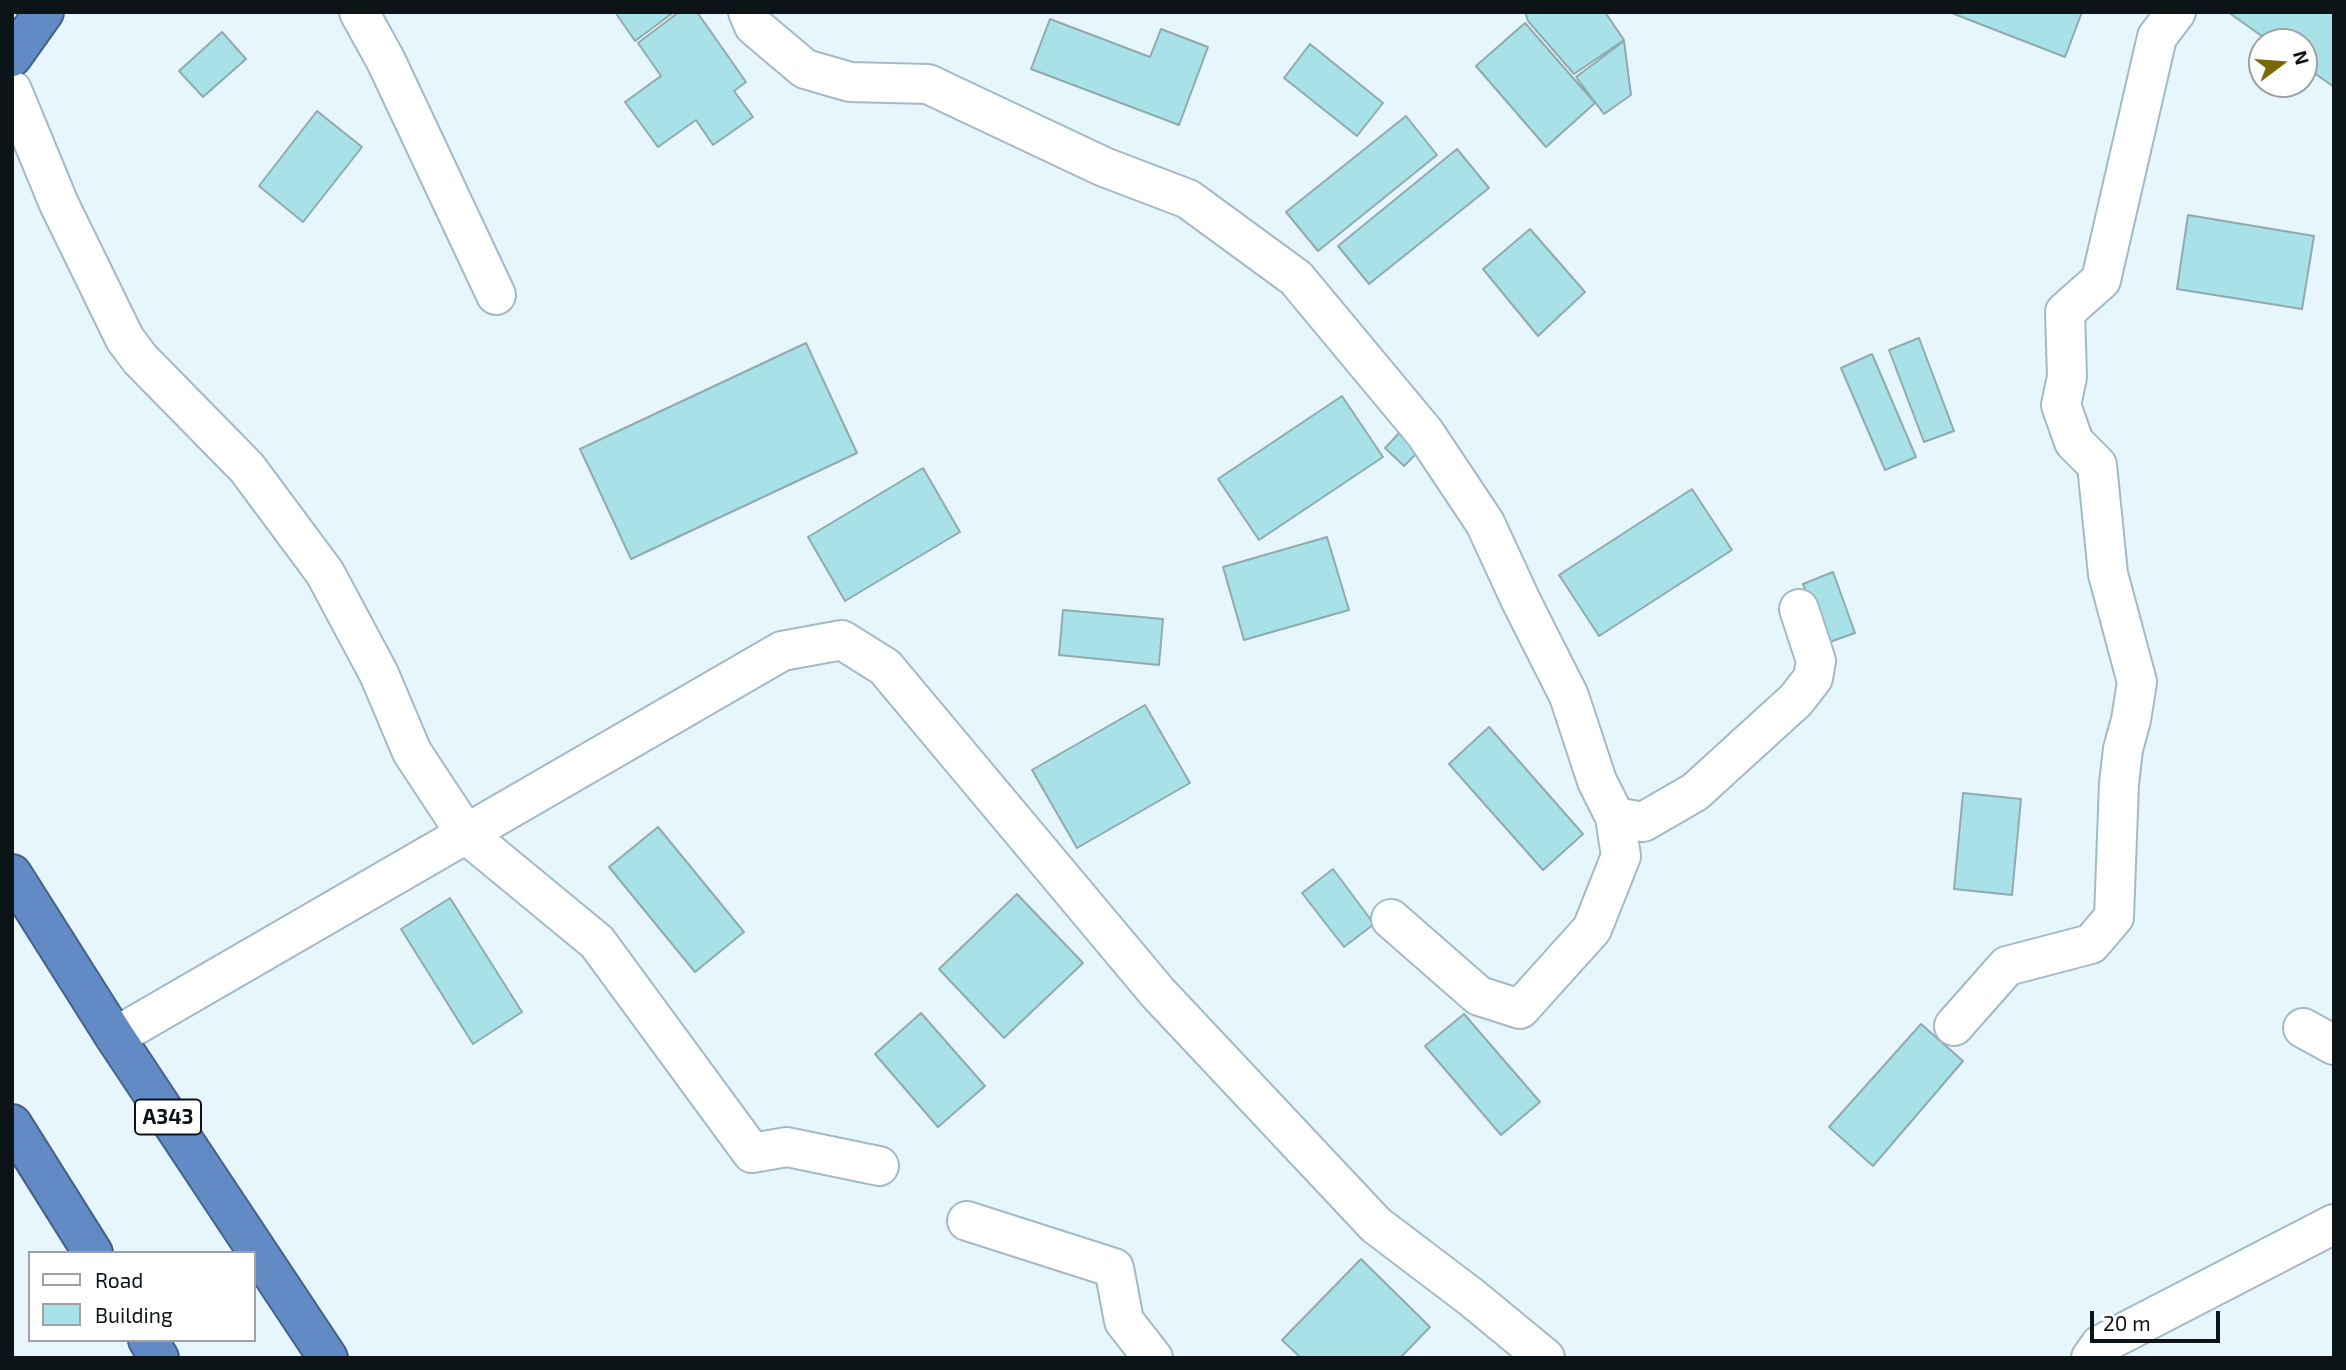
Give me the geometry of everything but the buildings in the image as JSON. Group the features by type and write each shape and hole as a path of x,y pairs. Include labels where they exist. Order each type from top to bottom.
{"highway":[{"path":"12,57 44,12"},
{"name":"A343","path":"12,874 115,1037 328,1358"},
{"path":"12,1124 92,1251"},
{"path":"149,1342 159,1358"}],"street":[{"path":"359,12 386,61 496,295"},
{"path":"748,12 754,26 805,69 849,82 928,84 1104,166 1188,199 1296,278 1424,433 1485,523 1569,696 1597,781 1615,817 1621,856 1592,929 1520,1009 1479,996 1391,919"},
{"path":"1954,1026 2007,965 2091,944 2114,917 2119,784 2123,749 2137,682 2108,574 2096,465 2074,442 2061,404 2067,377 2065,312 2101,281 2157,37 2176,12"},
{"path":"12,90 59,204 125,339 140,359 247,468 325,573 379,674 412,752 466,834 597,942 752,1153 787,1147 879,1166"},
{"path":"1615,817 1643,822 1695,792 1796,700 1813,678 1816,662 1800,609"},
{"path":"115,1037 782,650 842,640 885,667 1158,993 1376,1225 1471,1297 1545,1358"},
{"path":"967,1221 1114,1268 1124,1321 1153,1358"},
{"path":"2091,1358 2100,1345 2334,1224"}]}
